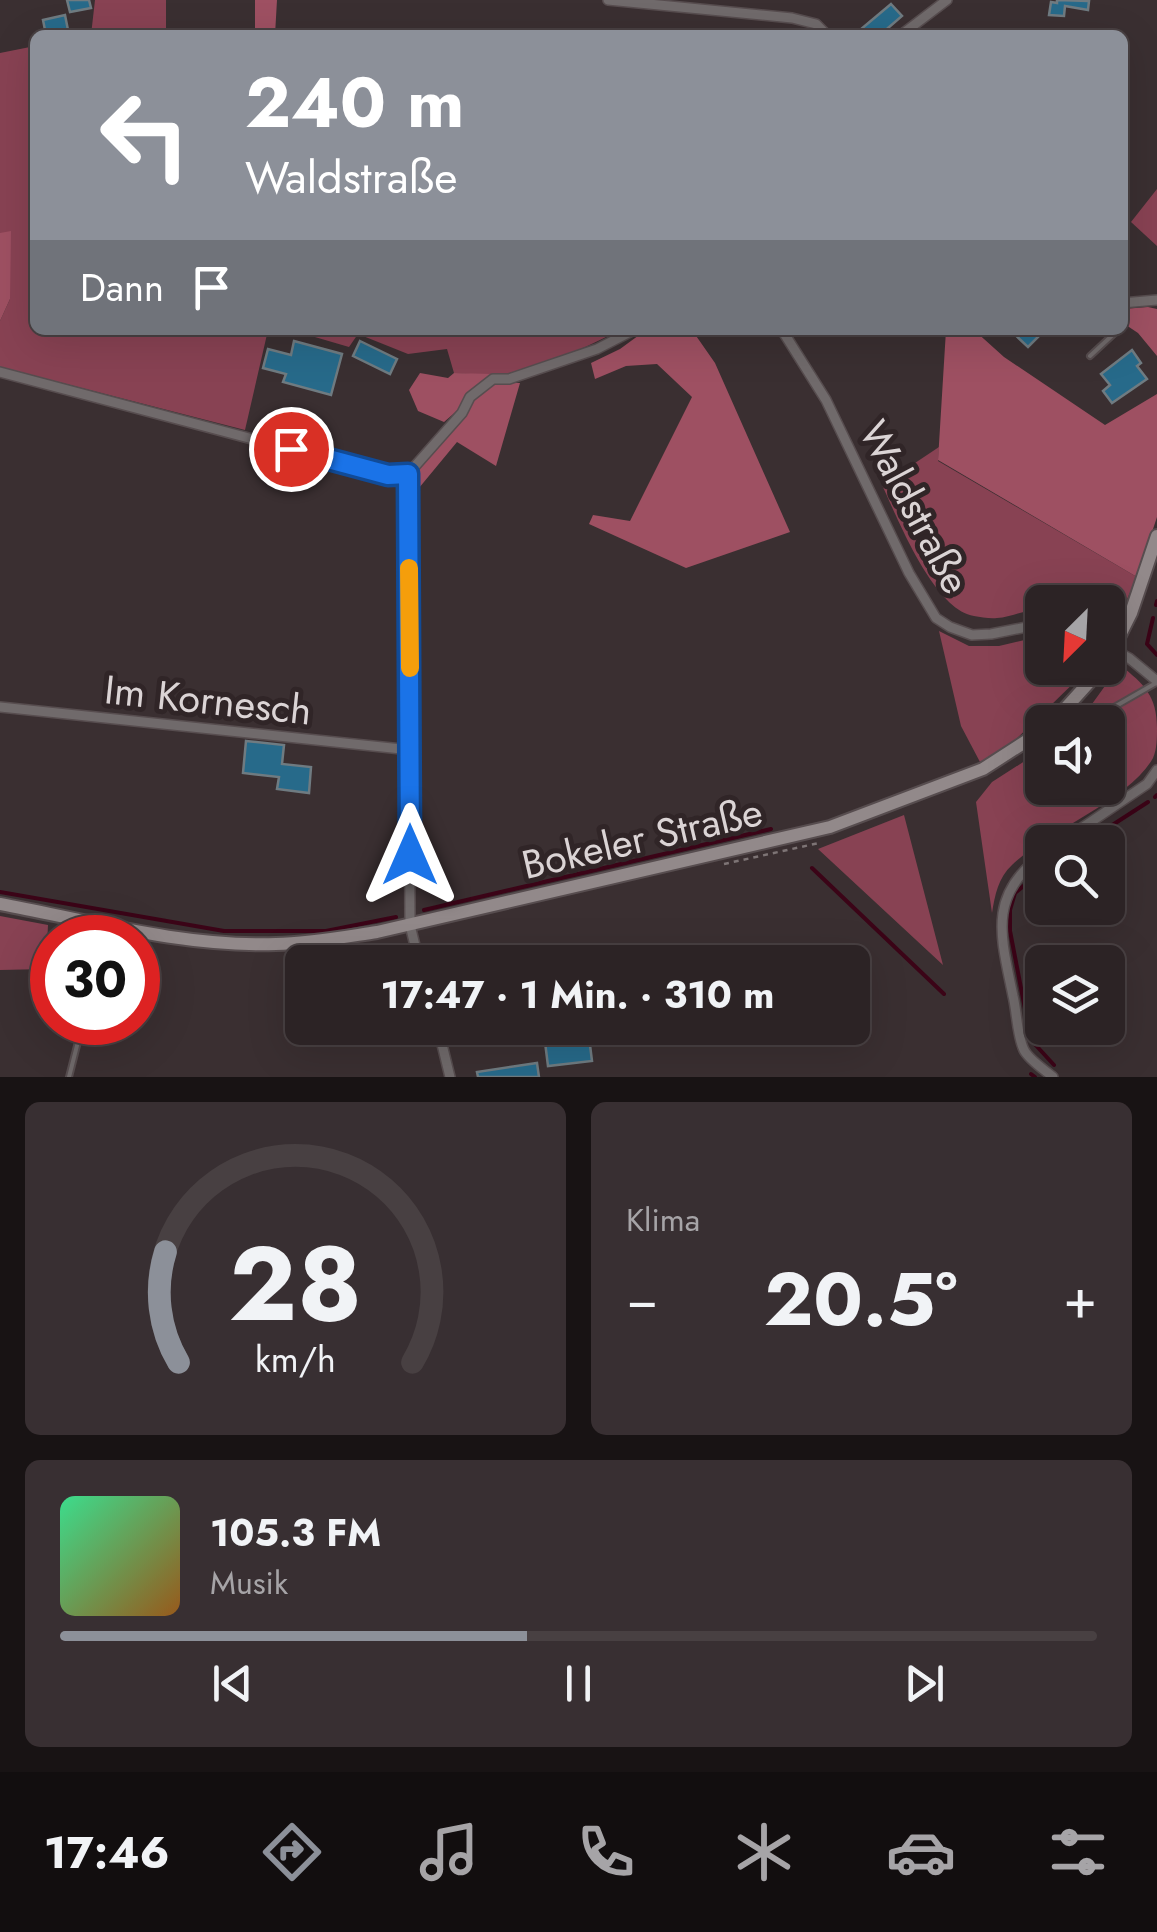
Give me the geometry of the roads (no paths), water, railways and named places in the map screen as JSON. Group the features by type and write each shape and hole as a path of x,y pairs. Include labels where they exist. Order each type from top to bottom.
{"street":[{"path":"608,0 792,18 816,24 823,30"},
{"path":"907,30 947,0"},
{"path":"1128,302 1157,300"},
{"path":"416,945 410,924 408,474 462,413 470,397 494,379 509,379 596,350 624,335"},
{"name":"Waldstraße","path":"785,335 826,400 908,573 936,618 972,634 1025,627"},
{"path":"0,372 388,475 408,474"},
{"path":"1125,626 1157,536"},
{"path":"1125,661 1157,681"},
{"path":"1068,705 1087,685"},
{"name":"Im Kornesch","path":"0,707 411,750"},
{"name":"Bokeler Straße","path":"160,936 274,944 337,938 410,924 830,827 984,769 1025,743"},
{"path":"1087,825 1147,784 1157,770"},
{"path":"1025,868 1009,889 1001,913 1002,940 1025,1051 1053,1077"},
{"name":"Bokeler Straße","path":"0,904 43,915"},
{"path":"442,1045 450,1077"}],"lane":[{"path":"1090,356 1113,335"},
{"path":"1117,705 1157,681"},
{"path":"69,1077 77,1045"}],"waterway":[{"path":"1156,605 1157,601"},
{"path":"1153,618 1147,644 1157,655"},
{"path":"1112,825 1148,802"},
{"path":"424,910 771,829"},
{"path":"812,868 944,994"},
{"path":"1025,885 1015,893 1010,931 1031,1040 1054,1065"},
{"path":"0,892 224,931 326,931 396,917"},
{"path":"1031,1074 1035,1077"}]}
